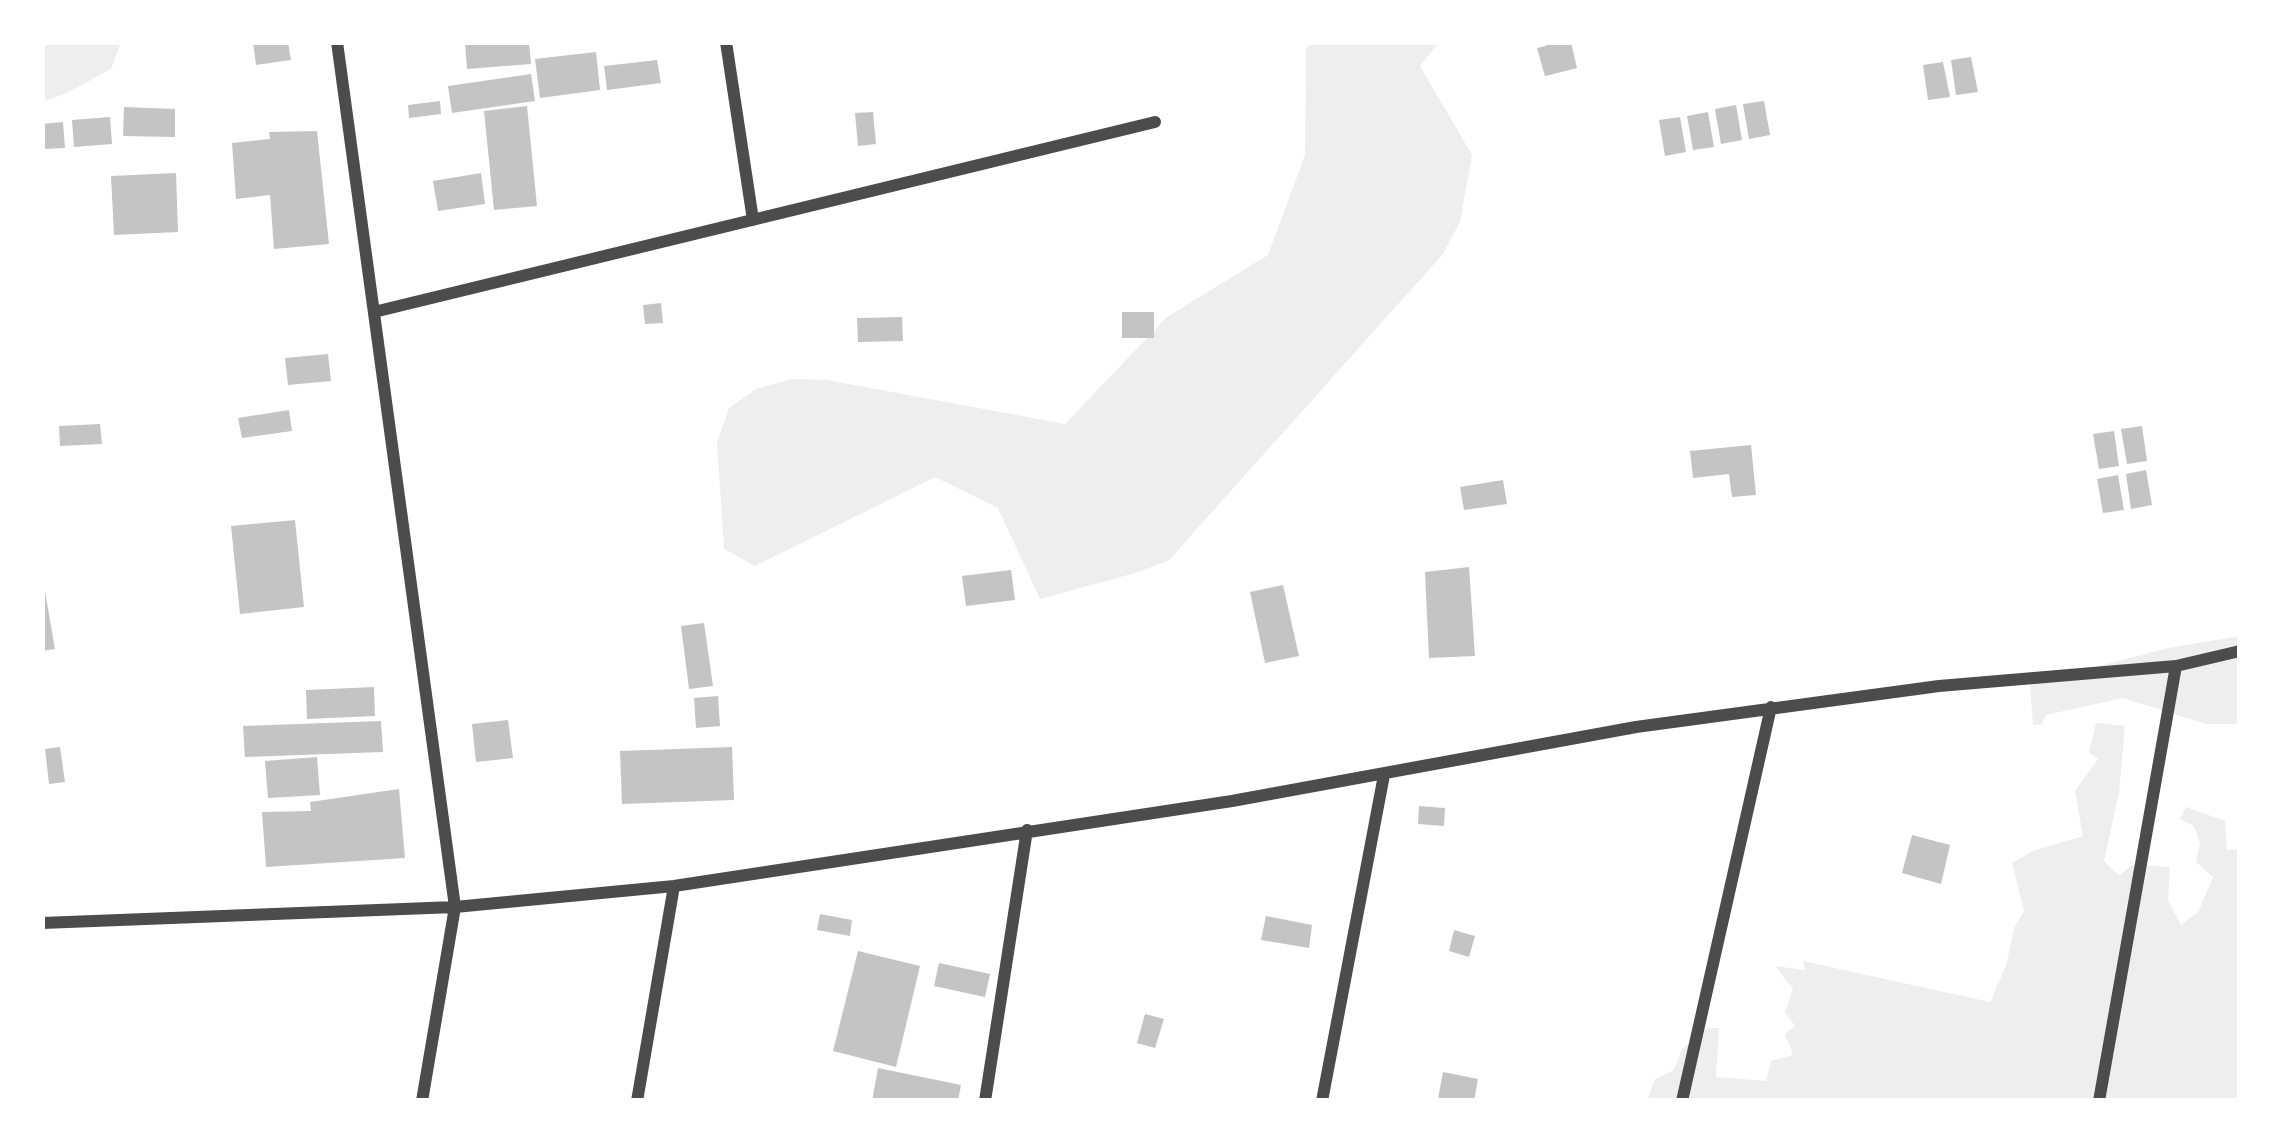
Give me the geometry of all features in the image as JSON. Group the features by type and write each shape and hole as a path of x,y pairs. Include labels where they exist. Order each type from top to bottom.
{"street":[{"path":"337,42 455,907 422,1101"},
{"path":"726,42 753,220"},
{"path":"374,312 1155,122"},
{"path":"42,923 455,907 674,886 1232,801 1577,737 1772,707 1939,686 2176,666 2240,651"},
{"path":"2099,1101 2176,666"},
{"path":"1682,1101 1772,707"},
{"path":"1322,1101 1384,775"},
{"path":"985,1101 1027,830"},
{"path":"637,1101 674,886"}],"shaded area":[{"path":"42,42 121,42 111,69 42,102"},
{"path":"1310,42 1439,42 1420,66 1472,155 1460,222 1443,254 1169,560 1040,599 998,508 935,477 755,566 724,549 717,442 729,408 756,389 792,379 827,380 1065,424 1167,317 1268,255 1305,155 1306,50"},
{"path":"2240,636 2240,724 2206,724 2123,698 2046,715 2042,724 2033,725 2030,684 2168,648"},
{"path":"2096,723 2125,726 2119,793 2104,861 2119,876 2132,865 2170,867 2168,900 2181,925 2198,912 2213,877 2196,862 2200,843 2194,826 2180,819 2186,807 2225,821 2227,850 2240,849 2240,1101 1647,1101 1655,1079 1674,1070 1682,1049 1707,1028 1719,1028 1716,1077 1766,1081 1771,1061 1793,1055 1785,1034 1795,1026 1785,1012 1793,989 1775,966 1805,970 1803,961 1990,1002 2024,911 2012,863 2033,851 2083,836 2075,791 2098,759 2089,752"}],"building":[{"path":"253,42 288,42 291,60 256,65"},
{"path":"465,42 529,42 531,64 467,69"},
{"path":"1545,42 1571,42 1577,68 1545,76 1537,48 1546,46"},
{"path":"596,52 600,90 540,98 535,59"},
{"path":"1971,57 1978,92 1956,95 1951,60"},
{"path":"657,60 661,83 607,90 604,66"},
{"path":"1943,62 1950,97 1928,100 1923,65"},
{"path":"531,74 535,101 452,113 448,86"},
{"path":"440,101 441,114 409,118 408,105"},
{"path":"1764,101 1770,135 1749,139 1743,104"},
{"path":"1736,105 1742,140 1721,144 1715,109"},
{"path":"527,106 537,206 494,210 484,111"},
{"path":"124,107 175,109 175,137 123,136"},
{"path":"873,112 876,144 858,146 855,113"},
{"path":"1708,112 1714,147 1693,150 1687,116"},
{"path":"110,117 112,144 74,147 72,120"},
{"path":"1680,117 1686,152 1665,156 1659,120"},
{"path":"63,122 65,148 43,149 42,124"},
{"path":"317,131 329,244 274,249 270,195 236,199 232,143 270,139 269,132"},
{"path":"176,173 178,232 114,235 111,176"},
{"path":"481,173 485,204 438,211 433,181"},
{"path":"661,303 663,323 645,324 643,305"},
{"path":"1122,312 1154,312 1154,338 1122,338"},
{"path":"902,317 903,341 858,342 857,318"},
{"path":"328,354 331,381 288,385 285,358"},
{"path":"289,410 292,431 242,438 238,418"},
{"path":"100,424 102,444 60,446 59,426"},
{"path":"2142,426 2147,461 2127,464 2121,429"},
{"path":"2114,431 2119,466 2099,469 2093,434"},
{"path":"1751,445 1756,495 1732,497 1729,474 1693,478 1690,451"},
{"path":"2146,470 2152,505 2131,509 2126,474"},
{"path":"2118,475 2124,510 2103,513 2097,479"},
{"path":"1503,480 1507,504 1464,510 1460,487"},
{"path":"295,520 304,607 240,614 231,526"},
{"path":"1469,567 1475,656 1429,658 1425,572"},
{"path":"1011,570 1015,600 966,606 962,576"},
{"path":"42,574 55,649 42,651"},
{"path":"1283,585 1299,656 1265,663 1250,592"},
{"path":"704,623 713,686 689,689 681,626"},
{"path":"374,687 375,716 307,719 306,690"},
{"path":"718,696 720,726 696,728 694,698"},
{"path":"508,720 513,758 476,762 472,724"},
{"path":"381,721 383,752 245,757 243,726"},
{"path":"60,747 65,782 49,784 45,749"},
{"path":"732,747 734,800 622,804 620,751"},
{"path":"317,757 320,795 268,798 265,761"},
{"path":"399,789 405,858 266,867 262,812 311,811 310,802"},
{"path":"1419,806 1445,808 1444,826 1418,824"},
{"path":"1912,835 1950,845 1941,884 1902,873"},
{"path":"820,914 852,920 850,936 817,930"},
{"path":"1266,916 1312,925 1309,948 1261,940"},
{"path":"1454,930 1475,936 1469,957 1449,951"},
{"path":"858,951 920,966 896,1067 833,1051"},
{"path":"939,963 990,974 985,997 934,986"},
{"path":"1145,1014 1164,1019 1155,1048 1137,1043"},
{"path":"878,1068 961,1085 958,1101 872,1101"},
{"path":"1443,1072 1478,1079 1474,1101 1438,1099"}]}
